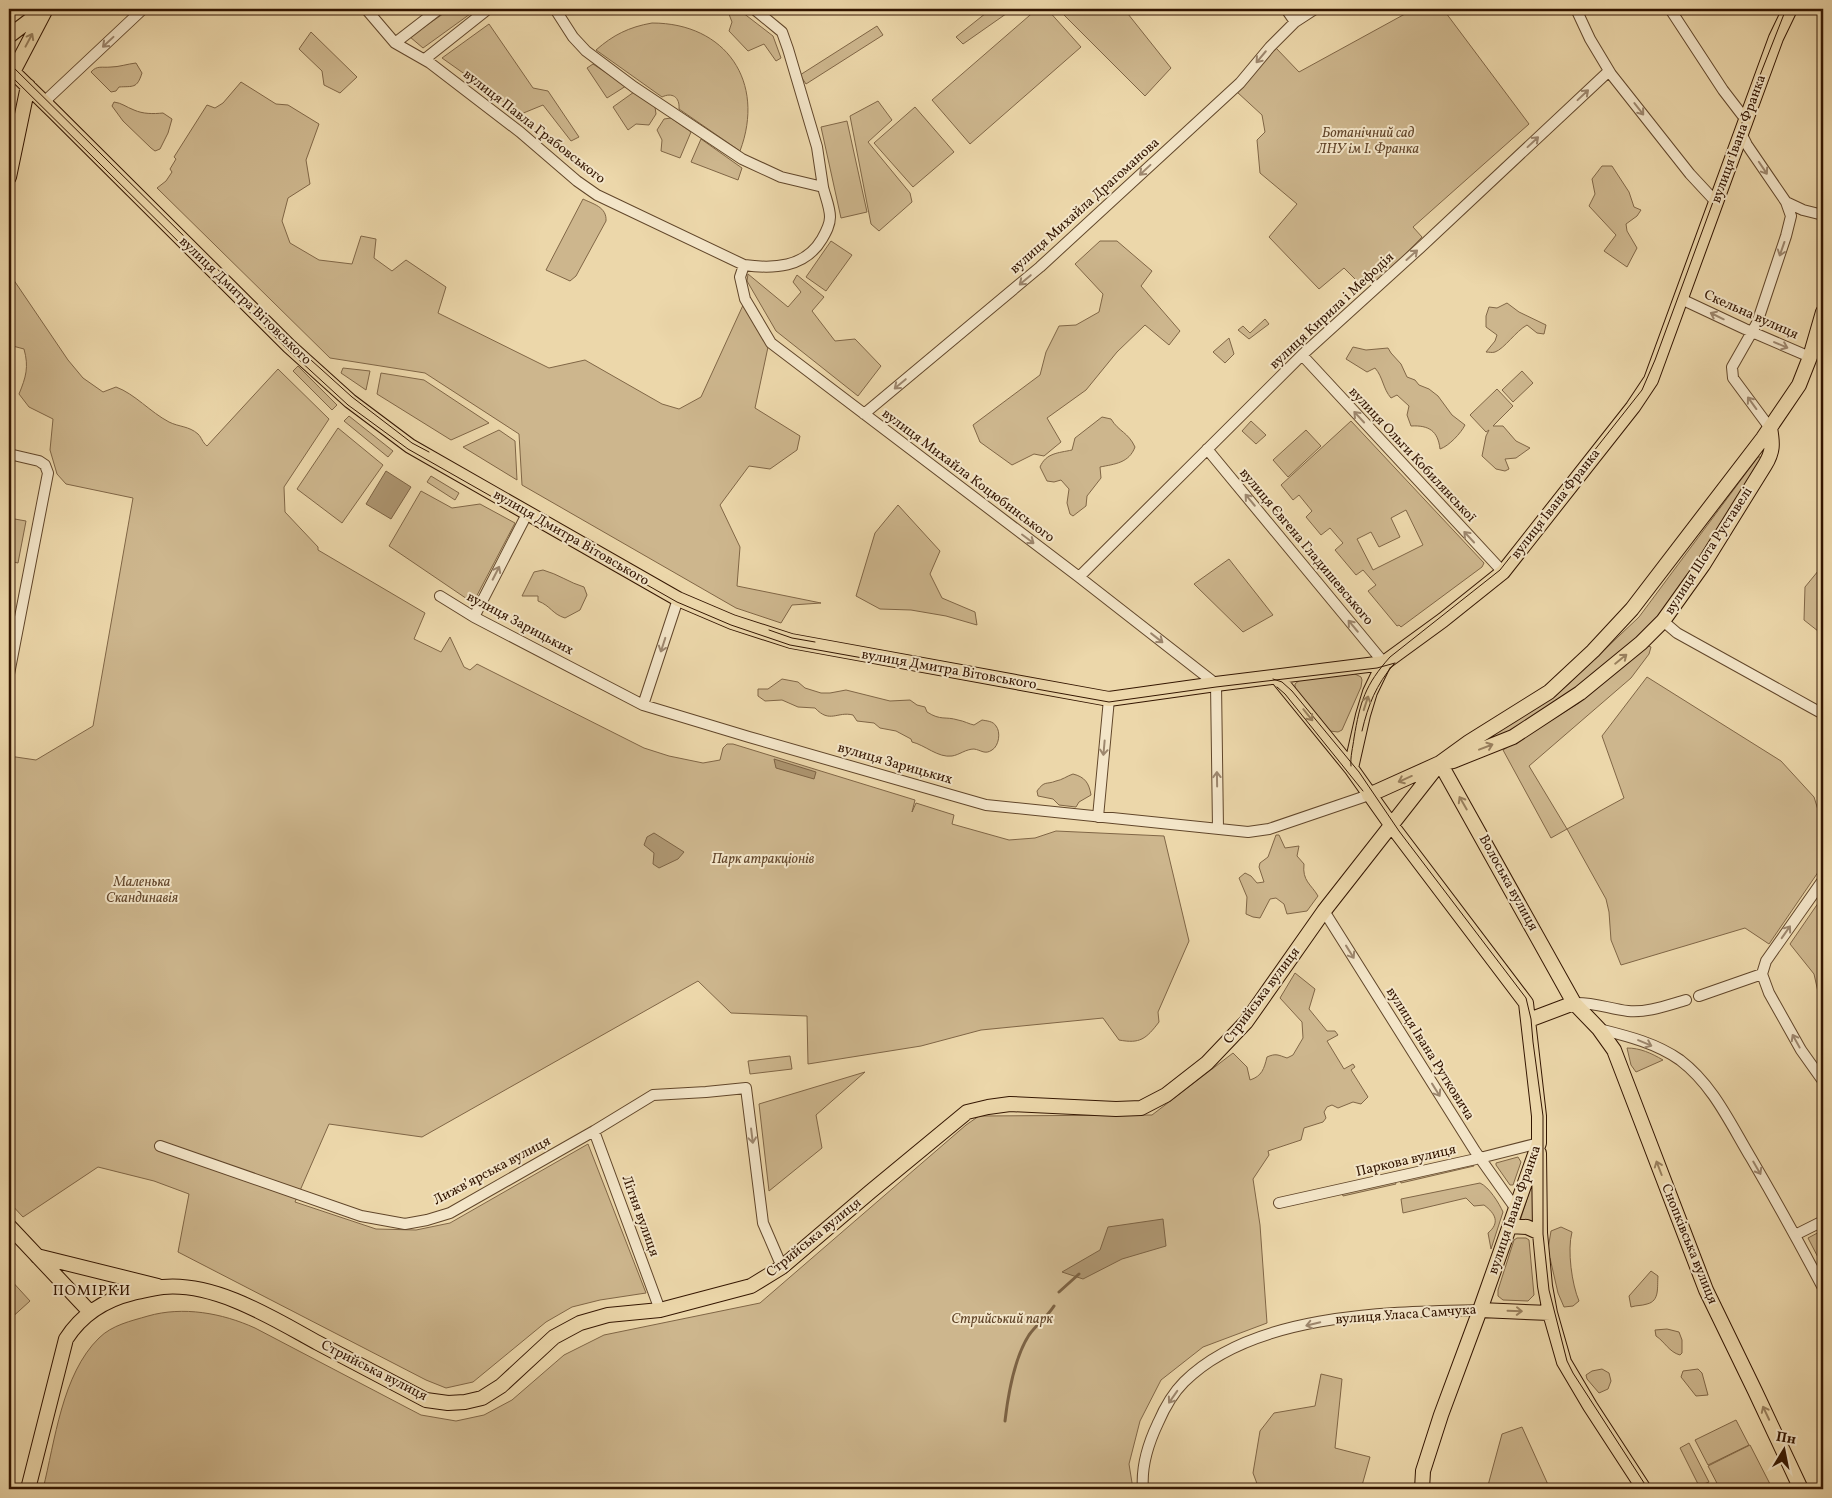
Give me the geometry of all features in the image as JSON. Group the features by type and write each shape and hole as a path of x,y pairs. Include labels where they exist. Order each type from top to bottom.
{"main road":[{"path":"9,36 46,9"},
{"path":"11,70 46,9"},
{"name":"вулиця Івана Франка","path":"1384,663 1443,620 1502,572 1646,391 1659,362 1776,38 1790,9"},
{"name":"вулиця Дмитра Вітовського","path":"11,70 288,346 350,401 410,446 678,599 732,622 791,641 1109,699 1384,663"},
{"path":"9,177 28,86"},
{"name":"вулиця Шота Руставелі","path":"1392,826 1440,763 1469,742 1549,692 1593,651 1632,608 1770,428 1799,385 1810,357 1823,312"},
{"name":"вулиця Шота Руставелі","path":"1440,763 1452,761 1513,737 1580,693 1630,653 1663,622 1703,565 1771,455 1773,444 1770,428"},
{"path":"1351,768 1365,707 1384,663"},
{"name":"вулиця Івана Франка","path":"1277,677 1351,768 1392,826 1526,1003 1539,1116 1539,1142 1441,1415 1424,1471 1422,1489"},
{"path":"1369,795 1440,763"},
{"name":"Волоська вулиця","path":"1440,763 1559,973 1574,1003"},
{"name":"Стрийська вулиця","path":"28,1489 66,1339 74,1327 90,1312 126,1294 164,1287 184,1287 202,1290 251,1307 426,1400 448,1403 465,1402 482,1398 501,1386 554,1337 580,1323 608,1315 660,1310 751,1286 782,1267 967,1112 988,1106 1010,1104 1116,1109 1141,1108 1166,1095 1207,1063 1246,1022 1324,911 1392,826"},
{"path":"1529,1020 1574,1003"},
{"name":"Снопківська вулиця","path":"1574,1003 1599,1029 1614,1050 1706,1290 1756,1391 1801,1489"},
{"path":"1539,1142 1540,1233 1546,1286 1550,1313 1564,1362 1644,1489"},
{"path":"9,1226 90,1312"},
{"path":"1510,1226 1526,1227 1540,1233"},
{"path":"37,1256 164,1287"},
{"name":"вулиця Уласа Самчука","path":"1480,1310 1550,1313"}],"street":[{"path":"44,102 144,9"},
{"name":"вулиця Павла Грабовського","path":"366,9 395,43 425,59 520,132 577,181 597,195 744,265 765,268 791,265 805,258 820,243 827,230 830,216 816,147 782,32 754,9"},
{"path":"395,43 439,9"},
{"path":"425,59 488,9"},
{"path":"555,9 573,37 586,52 698,131 752,165 781,177 823,186"},
{"path":"1286,9 1295,22"},
{"name":"вулиця Михайла Драгоманова","path":"864,414 1040,267 1240,83 1270,47 1295,22 1315,9"},
{"path":"1576,9 1608,71 1690,174 1716,202"},
{"path":"1670,9 1723,90 1743,126 1747,145 1786,202 1790,216 1786,236 1752,332 1732,367 1733,378 1770,428"},
{"name":"вулиця Кирила і Мефодія","path":"1079,578 1302,355 1608,71"},
{"path":"1786,202 1803,210 1823,215"},
{"name":"вулиця Михайла Коцюбинського","path":"744,265 740,277 745,299 771,344 1216,684"},
{"name":"Скельна вулиця","path":"1680,302 1810,357"},
{"name":"вулиця Ольги Кобилянської","path":"1302,355 1502,572"},
{"name":"вулиця Євгена Гладишевського","path":"1207,449 1384,663"},
{"path":"9,454 39,461 45,465 48,473 9,674"},
{"path":"474,617 528,512"},
{"name":"вулиця Зарицьких","path":"440,596 474,617 643,705 986,805 1248,832 1269,829 1369,795"},
{"path":"643,705 678,599"},
{"path":"1663,622 1677,633 1823,714"},
{"path":"1216,684 1218,828"},
{"path":"1098,816 1109,699"},
{"path":"1823,880 1766,961 1762,974 1769,993 1801,1050 1823,1081"},
{"name":"вулиця Івана Рутковича","path":"1324,911 1481,1158 1516,1209"},
{"path":"1699,996 1762,974"},
{"path":"1574,1003 1586,1002 1631,1011 1648,1010 1686,1000"},
{"path":"1599,1029 1630,1037 1658,1048 1679,1060 1695,1073 1716,1099 1795,1235 1823,1288"},
{"name":"Лижвʼярська вулиця","path":"160,1146 361,1216 406,1224 450,1213 653,1095 746,1088 763,1223 782,1267"},
{"name":"Літня вулиця","path":"594,1131 660,1310"},
{"name":"Паркова вулиця","path":"1279,1203 1481,1158 1539,1142"},
{"path":"1795,1235 1823,1221"},
{"name":"вулиця Уласа Самчука","path":"1143,1489 1145,1459 1152,1435 1163,1411 1183,1383 1200,1367 1222,1353 1242,1344 1288,1330 1334,1319 1373,1314 1480,1310"}],"green space":[{"path":"450,9 477,9 423,48 410,37"},
{"path":"727,9 738,9 773,36 781,58 776,61 764,44 748,51 729,31 732,22"},
{"path":"991,9 1013,9 963,44 956,37"},
{"path":"1037,9 1047,9 1081,47 970,144 932,100"},
{"path":"1058,9 1134,9 1128,14 1171,68 1145,96"},
{"name":"Ботанічний сад ЛНУ ім І. Франка","path":"1414,9 1443,9 1529,124 1413,227 1422,237 1377,283 1372,277 1362,286 1344,268 1319,289 1269,237 1297,204 1260,173 1257,140 1265,132 1262,115 1237,92 1276,48 1299,72"},
{"path":"652,23 678,26 701,33 719,45 734,61 743,80 748,102 747,126 740,151 679,109 678,101 675,97 669,95 662,97 596,50 622,32"},
{"path":"489,24 533,88 548,91 579,137 571,141 543,105 521,114 442,58"},
{"path":"877,26 883,35 806,84 800,75"},
{"path":"311,32 357,77 340,93 324,85 322,71 299,49"},
{"path":"136,63 142,73 138,82 134,86 119,87 116,91 111,92 91,72 98,68"},
{"path":"593,64 626,86 607,98 587,68"},
{"path":"241,82 276,104 288,105 319,124 306,160 310,184 288,198 282,221 290,243 319,260 352,264 361,236 376,239 374,258 392,271 406,260 446,287 438,313 549,368 585,360 662,404 679,409 701,397 744,303 768,347 755,408 800,436 797,450 770,469 749,466 720,505 740,547 737,586 821,603 792,605 781,623 736,608 522,485 519,434 425,373 330,358 157,188 166,181 172,172 170,169 176,159 174,157 207,105 215,108 223,103"},
{"path":"634,92 655,107 656,114 649,125 636,124 628,130 613,107"},
{"path":"878,101 892,120 868,142 910,193 912,202 879,231 871,224 850,116"},
{"path":"114,102 141,112 163,113 172,119 160,149 155,151 151,148 123,121 112,106"},
{"path":"915,107 954,152 913,187 874,143"},
{"path":"671,118 691,132 680,158 661,151 662,140 657,130 664,119"},
{"path":"847,121 867,212 841,218 821,127"},
{"path":"701,139 742,168 738,180 691,162"},
{"path":"1602,166 1612,166 1629,192 1634,207 1641,210 1637,216 1626,224 1627,231 1637,248 1627,267 1604,251 1616,235 1589,206 1595,194 1592,179"},
{"path":"583,199 602,209 606,216 606,221 576,276 570,281 546,270"},
{"path":"831,241 852,255 826,291 806,277"},
{"path":"1100,241 1117,241 1152,271 1141,286 1180,331 1169,345 1145,325 1117,352 1086,390 1047,418 1061,442 1044,456 1034,454 1012,465 980,442 973,425 1040,375 1046,352 1059,326 1076,325 1099,312 1103,294 1075,264"},
{"path":"9,273 68,360 83,378 103,392 116,387 123,390 169,422 195,431 207,446 278,369 329,419 284,487 285,512 318,547 318,550 425,613 414,639 441,652 450,637 464,667 470,670 477,664 644,748 669,756 703,763 720,760 723,748 727,744 733,744 915,800 912,812 916,803 954,815 952,824 1009,840 1035,838 1056,831 1164,836 1189,941 1158,1012 1159,1022 1150,1033 1137,1041 1119,1040 1103,1018 981,1030 921,1046 808,1064 807,1016 731,1013 698,981 422,1137 329,1124 295,1202 376,1229 416,1230 450,1223 588,1144 646,1293 600,1300 572,1307 546,1322 473,1382 446,1388 426,1380 178,1252 189,1194 154,1181 98,1167 23,1217 9,1202 9,756 36,760 93,726 133,498 66,484 57,474 50,450 53,419 29,407 19,394 25,377 26,361 24,349 9,345"},
{"path":"748,274 788,307 801,292 793,282 797,275 824,297 812,311 835,341 855,339 881,366 858,396 776,331 747,281"},
{"path":"1507,303 1519,312 1546,325 1544,334 1537,333 1527,325 1499,350 1486,352 1495,341 1497,335 1486,327 1486,316 1489,307 1497,308"},
{"path":"1265,319 1269,324 1249,339 1238,330 1243,326 1250,333"},
{"path":"1229,338 1234,354 1225,363 1213,352"},
{"path":"1353,347 1366,350 1388,348 1401,364 1407,377 1415,380 1419,385 1429,389 1438,396 1452,415 1465,425 1461,432 1440,449 1437,438 1432,430 1411,426 1407,415 1409,406 1397,395 1391,398 1375,368 1367,372 1346,359"},
{"path":"298,366 337,405 332,410 293,371"},
{"path":"343,368 370,371 366,390 341,373"},
{"path":"1522,371 1533,383 1513,402 1502,390"},
{"path":"381,373 424,380 489,423 451,440 377,394"},
{"path":"1497,389 1513,406 1493,426 1503,426 1516,441 1530,448 1516,458 1505,459 1509,469 1505,471 1496,469 1482,456 1489,430 1486,432 1470,415"},
{"path":"349,416 393,451 388,457 344,421"},
{"path":"1102,417 1111,419 1135,447 1125,460 1100,467 1101,478 1087,496 1086,506 1073,516 1070,514 1067,503 1069,489 1061,480 1047,481 1040,467 1049,456 1072,450 1075,438"},
{"path":"1251,421 1266,435 1256,444 1242,431"},
{"path":"1351,421 1484,563 1482,567 1401,627 1397,626 1368,591 1376,585 1363,570 1356,575 1335,550 1343,543 1330,528 1321,535 1306,517 1312,511 1299,495 1293,500 1281,485","holes":["1406,510 1423,545 1373,570 1357,539 1371,532 1379,547 1400,537 1391,518"]},
{"path":"338,428 383,465 342,523 297,489"},
{"path":"499,430 515,441 517,480 463,447"},
{"path":"1306,430 1321,446 1288,477 1273,460"},
{"path":"1758,457 1763,459 1697,561 1657,618 1635,642 1583,685 1504,735 1482,739 1511,723 1562,690 1639,617"},
{"path":"431,476 459,493 455,500 427,482"},
{"path":"421,491 452,508 480,504 515,523 473,603 389,546"},
{"path":"898,505 940,551 930,574 942,598 975,612 977,625 946,616 911,610 880,609 856,596 875,533"},
{"path":"9,518 26,521 18,563 9,561"},
{"path":"1229,559 1273,615 1243,632 1194,584"},
{"path":"1823,565 1823,635 1804,620 1805,587"},
{"path":"543,570 584,587 587,595 580,610 565,618 538,601 538,596 522,596 534,572"},
{"path":"1645,645 1651,647 1649,654 1631,678 1529,766 1567,829 1551,838 1503,750 1579,703"},
{"path":"1353,673 1361,677 1361,687 1342,730 1338,732 1330,731 1295,689 1295,684 1301,679"},
{"path":"1647,677 1781,761 1814,797 1819,813 1823,817 1823,865 1769,944 1745,928 1621,965 1611,940 1606,899 1567,829 1624,798 1602,736"},
{"path":"782,679 798,682 805,688 821,693 846,690 890,701 910,700 917,705 925,707 927,712 936,716 974,725 982,720 990,721 998,729 998,742 994,748 987,752 971,749 947,756 912,742 911,739 896,731 880,728 874,723 857,721 853,715 829,716 820,713 815,708 798,707 782,700 765,701 758,696 758,689 768,689"},
{"path":"1073,774 1086,781 1091,795 1079,802 1076,807 1059,805 1053,799 1038,796 1037,791 1044,784"},
{"path":"1276,835 1279,835 1285,848 1299,846 1297,856 1304,864 1304,874 1318,896 1307,911 1287,914 1284,904 1276,898 1270,899 1260,918 1253,917 1246,914 1247,897 1239,878 1245,873 1251,876 1257,883 1264,882 1259,867 1260,863 1268,857"},
{"path":"1823,896 1823,999 1818,992 1814,974 1790,944"},
{"name":"Стрийський парк","path":"1295,973 1315,989 1309,1009 1327,1031 1335,1031 1338,1035 1327,1041 1344,1069 1353,1064 1355,1067 1351,1070 1368,1097 1361,1104 1353,1102 1338,1108 1332,1105 1327,1107 1324,1112 1326,1118 1323,1122 1304,1128 1301,1140 1268,1151 1269,1155 1253,1179 1260,1225 1267,1323 1203,1347 1161,1380 1140,1421 1129,1464 1133,1489 43,1489 56,1430 68,1389 76,1370 86,1353 99,1338 122,1324 161,1313 189,1311 229,1318 255,1328 421,1415 456,1421 484,1415 512,1400 564,1355 604,1335 760,1303 966,1125 979,1116 1152,1115 1233,1053 1247,1067 1250,1080 1254,1078 1262,1072 1267,1057 1279,1055 1287,1058 1293,1055 1303,1038 1302,1022 1280,998"},
{"path":"1627,1048 1645,1051 1663,1060 1636,1072 1631,1065"},
{"path":"790,1056 792,1069 750,1074 748,1061"},
{"path":"865,1072 816,1115 822,1148 769,1191 759,1104"},
{"path":"1518,1157 1521,1162 1513,1185 1510,1185 1496,1163"},
{"path":"1473,1164 1474,1166 1401,1183 1400,1180"},
{"path":"1533,1180 1534,1224 1520,1221"},
{"path":"1395,1181 1396,1184 1343,1196 1342,1193"},
{"path":"1480,1183 1490,1192 1503,1212 1491,1249 1488,1233 1494,1226 1495,1219 1494,1215 1484,1205 1474,1206 1466,1198 1403,1213 1401,1199"},
{"path":"1561,1227 1572,1232 1570,1248 1571,1267 1579,1301 1573,1306 1564,1307 1558,1293 1550,1258 1547,1255 1551,1231"},
{"path":"1823,1230 1823,1267 1808,1238"},
{"path":"1517,1238 1529,1240 1534,1295 1528,1301 1503,1300 1498,1296 1498,1290 1514,1240"},
{"path":"1651,1271 1658,1276 1656,1297 1645,1305 1631,1307 1629,1296"},
{"path":"9,1278 30,1301 9,1320"},
{"path":"1667,1329 1679,1332 1682,1340 1682,1353 1680,1355 1673,1352 1656,1336 1655,1330"},
{"path":"1602,1369 1609,1373 1611,1381 1608,1389 1599,1393 1587,1379 1586,1375 1592,1371"},
{"path":"1698,1369 1702,1373 1708,1395 1696,1396 1681,1377 1683,1371"},
{"path":"1321,1374 1342,1379 1335,1448 1370,1457 1361,1489 1259,1489 1253,1473 1260,1431 1274,1413 1315,1406"},
{"path":"1736,1420 1749,1445 1708,1465 1695,1440"},
{"path":"1522,1427 1550,1489 1487,1489 1502,1434"},
{"path":"1689,1443 1709,1482 1699,1486 1680,1448"},
{"path":"1750,1445 1770,1484 1760,1489 1720,1489 1708,1466"}],"shaded area":[{"path":"386,471 411,487 391,519 366,504"},
{"path":"774,759 816,772 814,779 776,768"},
{"path":"654,833 684,852 678,859 659,868 653,864 654,853 644,845 647,837"},
{"path":"1163,1219 1166,1246 1122,1259 1083,1279 1062,1272 1100,1250 1108,1227"}],"waterway":[{"path":"1059,1292 1079,1274"},
{"path":"1005,1421 1013,1376 1024,1344 1032,1331 1054,1306"}],"tram line":[{"path":"1351,766 1351,756 1361,704 1375,676 1390,657 1500,570 1642,390 1655,360 1753,93 1786,9"},
{"path":"9,63 291,342 352,397 412,443 429,452"},
{"path":"9,74 286,348 348,405 408,449 677,602 731,625 790,645 1109,702 1377,668 1395,663"},
{"path":"769,630 792,638 815,642"},
{"path":"1362,731 1374,696 1382,680 1394,664"},
{"path":"1273,679 1282,682 1292,691 1359,772 1399,831 1526,998 1531,1019 1543,1116 1543,1234 1549,1290 1567,1361 1648,1489"},
{"path":"1277,687 1285,694 1363,791"}],"district":[{"name":"ПОМІРКИ","path":"92,1291"}],"park label":[{"name":"Парк атракціонів","path":"763,859"},
{"name":"Маленька Скандинавія","path":"142,890"}]}
